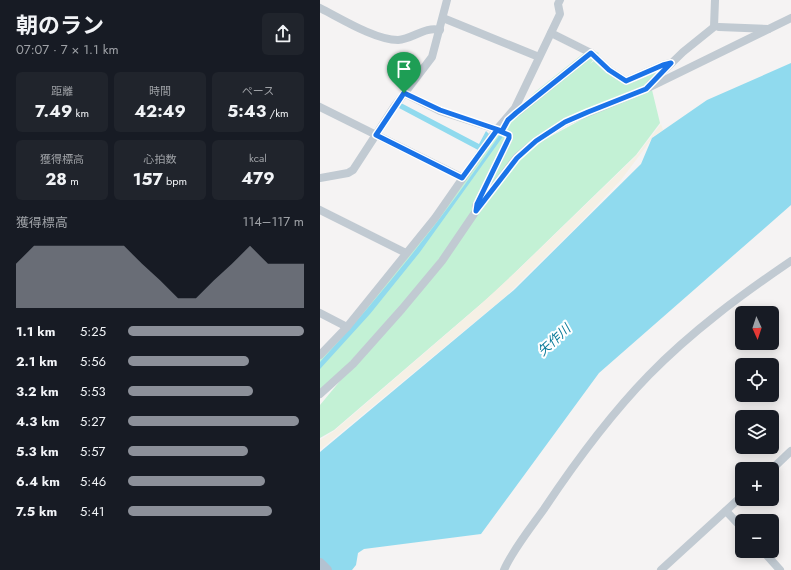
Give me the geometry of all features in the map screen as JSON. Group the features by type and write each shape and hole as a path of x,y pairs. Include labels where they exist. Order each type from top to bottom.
{"main road":[{"path":"320,563 327,570"}],"street":[{"path":"320,178 348,173 353,170 404,93 432,57 447,0"},
{"path":"320,356 349,327 411,254 515,108 560,14 558,4 560,0"},
{"path":"646,89 671,63 714,27 715,0"},
{"path":"320,8 363,30 397,40 408,38 431,29 440,30"},
{"path":"443,18 539,57"},
{"path":"321,394 353,364 402,309 442,261 476,211 517,158 536,141 565,122 646,89 791,18"},
{"path":"719,27 770,29"},
{"path":"551,33 591,53 609,70 626,81 671,63"},
{"path":"320,356 347,327 435,218 462,178 499,130 516,113 591,53"},
{"path":"404,93 440,110 499,130 509,135 509,138 477,204 476,211"},
{"path":"320,107 462,178"},
{"path":"320,210 406,253"},
{"path":"504,570 555,493 621,407 649,375 694,333 747,292 791,261"},
{"path":"320,314 347,327"},
{"path":"779,462 791,451"},
{"path":"662,570 735,503"},
{"path":"726,511 735,521"},
{"path":"769,558 780,570"}],"green space":[{"path":"589,49 599,53 590,64 596,59 622,82 662,66 646,85 564,118 518,153 480,202 511,140 502,127 535,92"},
{"path":"652,90 660,123 636,155 496,291 334,430 320,438 320,405 355,365 519,159 544,140 601,109"},
{"path":"497,132 507,136 473,212 415,290 347,365 320,390 320,356 347,328"}],"sand":[{"path":"661,124 663,130 654,136 621,180 505,297 320,450 320,440 334,431 480,305 520,268 636,156"}],"water":[{"name":"矢作川","path":"791,63 791,205 599,373 481,534 364,549 358,553 356,565 352,570 320,570 320,452 514,290 641,164 652,138 707,100"},
{"path":"401,103 479,144 486,131 490,135 480,151 399,108"},
{"path":"501,133 504,135 420,252 370,314 320,369 320,362 415,251 459,193"}],"route":[{"path":"591,53 609,70 626,81 671,63 646,89 565,122 536,141 517,158 476,211 477,204 509,138 509,135 497,130 462,178 376,135 404,93 440,110 502,131 508,120 591,53"}]}
